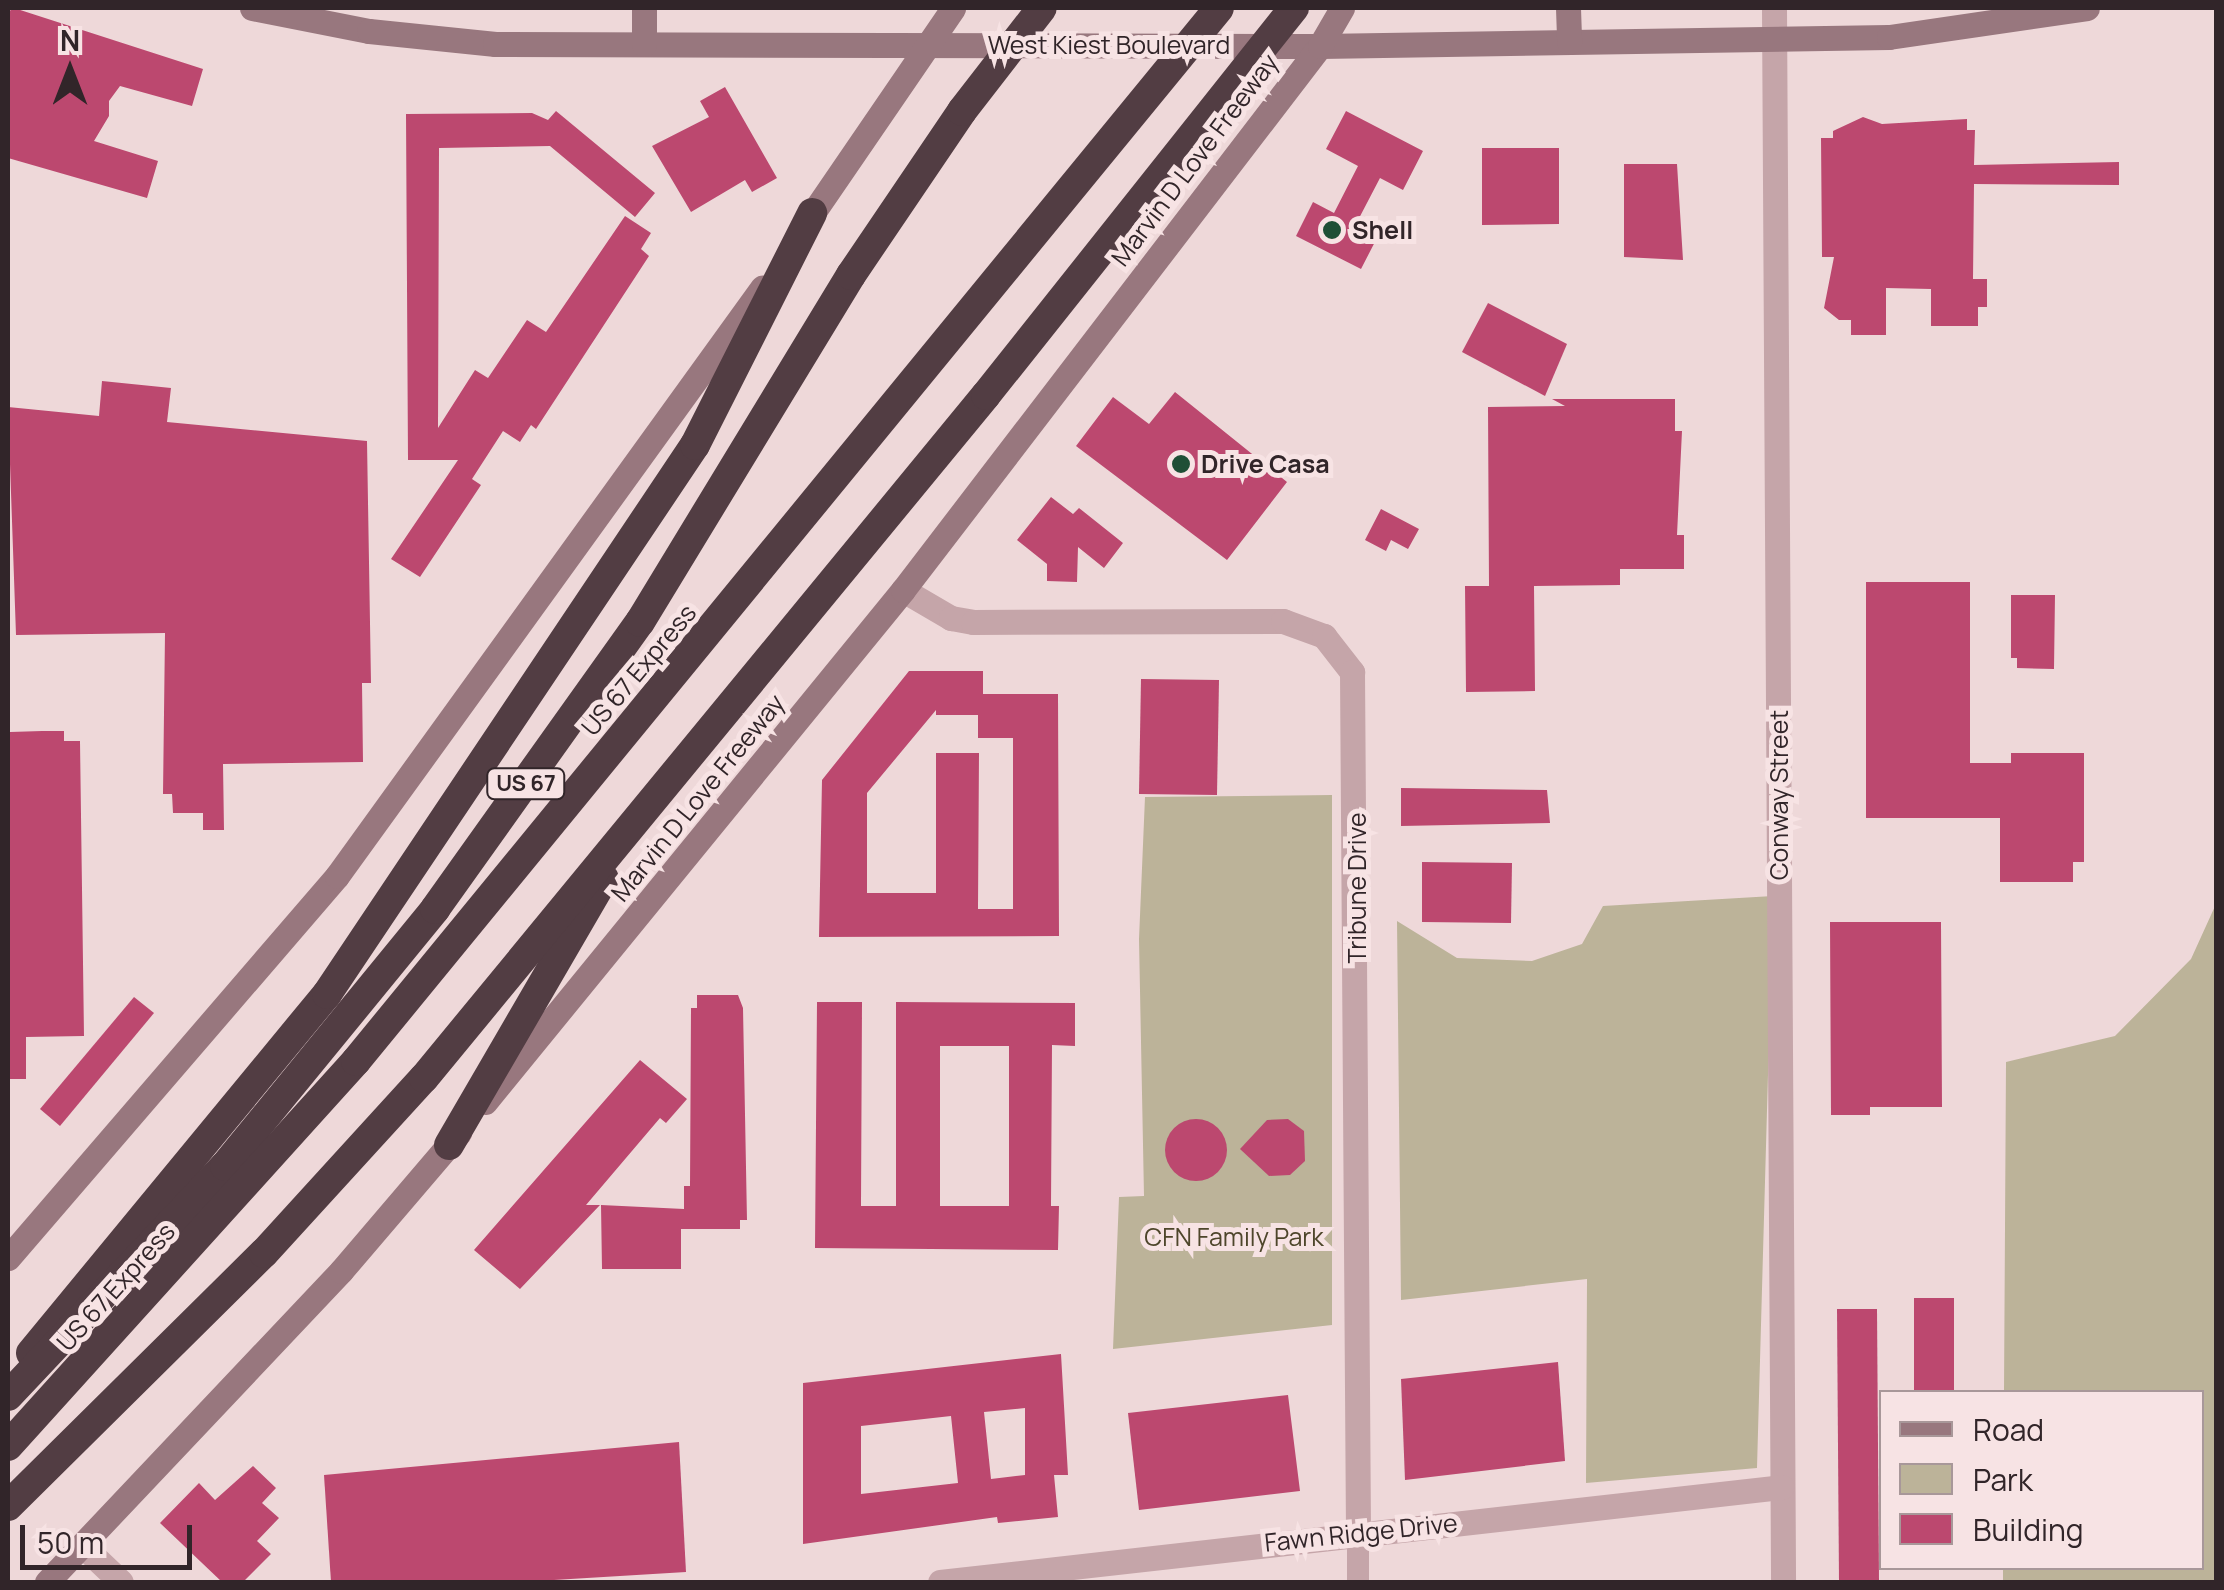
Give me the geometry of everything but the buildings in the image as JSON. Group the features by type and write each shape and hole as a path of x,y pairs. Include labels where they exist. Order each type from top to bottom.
{"highway":[{"name":"US 67","path":"8,1396 225,1166 435,909 640,622 852,274 962,110 1042,8"},
{"name":"US 67 Express","path":"8,1446 356,1061 1219,8"},
{"name":"Marvin D Love Freeway","path":"8,1506 264,1253 424,1078 1294,8"},
{"path":"8,1385 68,1301 212,1138 328,994 695,445 812,213"},
{"path":"449,1145 646,802"}],"main road":[{"name":"West Kiest Boulevard","path":"252,8 369,31 496,44 1320,46 1908,35 2087,8"},
{"path":"644,8 644,44"},
{"path":"8,1258 337,876 727,340 954,8"},
{"name":"Marvin D Love Freeway","path":"47,1582 341,1271 449,1145 904,590 1320,46 1342,8"},
{"path":"1568,8 1569,42"}],"street":[{"name":"Conway Street","path":"1774,8 1782,1582"},
{"name":"Tribune Drive","path":"904,590 951,618 973,622 1283,621 1324,636 1352,672 1358,1582"},
{"name":"Fawn Ridge Drive","path":"940,1582 1782,1487"},
{"path":"83,1546 121,1582"}],"green space":[{"name":"CFN Family Park","path":"1332,795 1332,1325 1113,1349 1119,1197 1144,1196 1139,939 1145,797"},
{"path":"1773,896 1757,1468 1586,1483 1587,1279 1401,1300 1397,921 1457,958 1532,961 1582,944 1603,906"},
{"path":"2216,904 2216,1582 2003,1582 2003,1570 2204,1570 2204,1390 2004,1390 2006,1062 2115,1036 2191,959"}],"place":[{"name":"Shell","path":"1332,230"},
{"name":"Drive Casa","path":"1181,464"}]}
